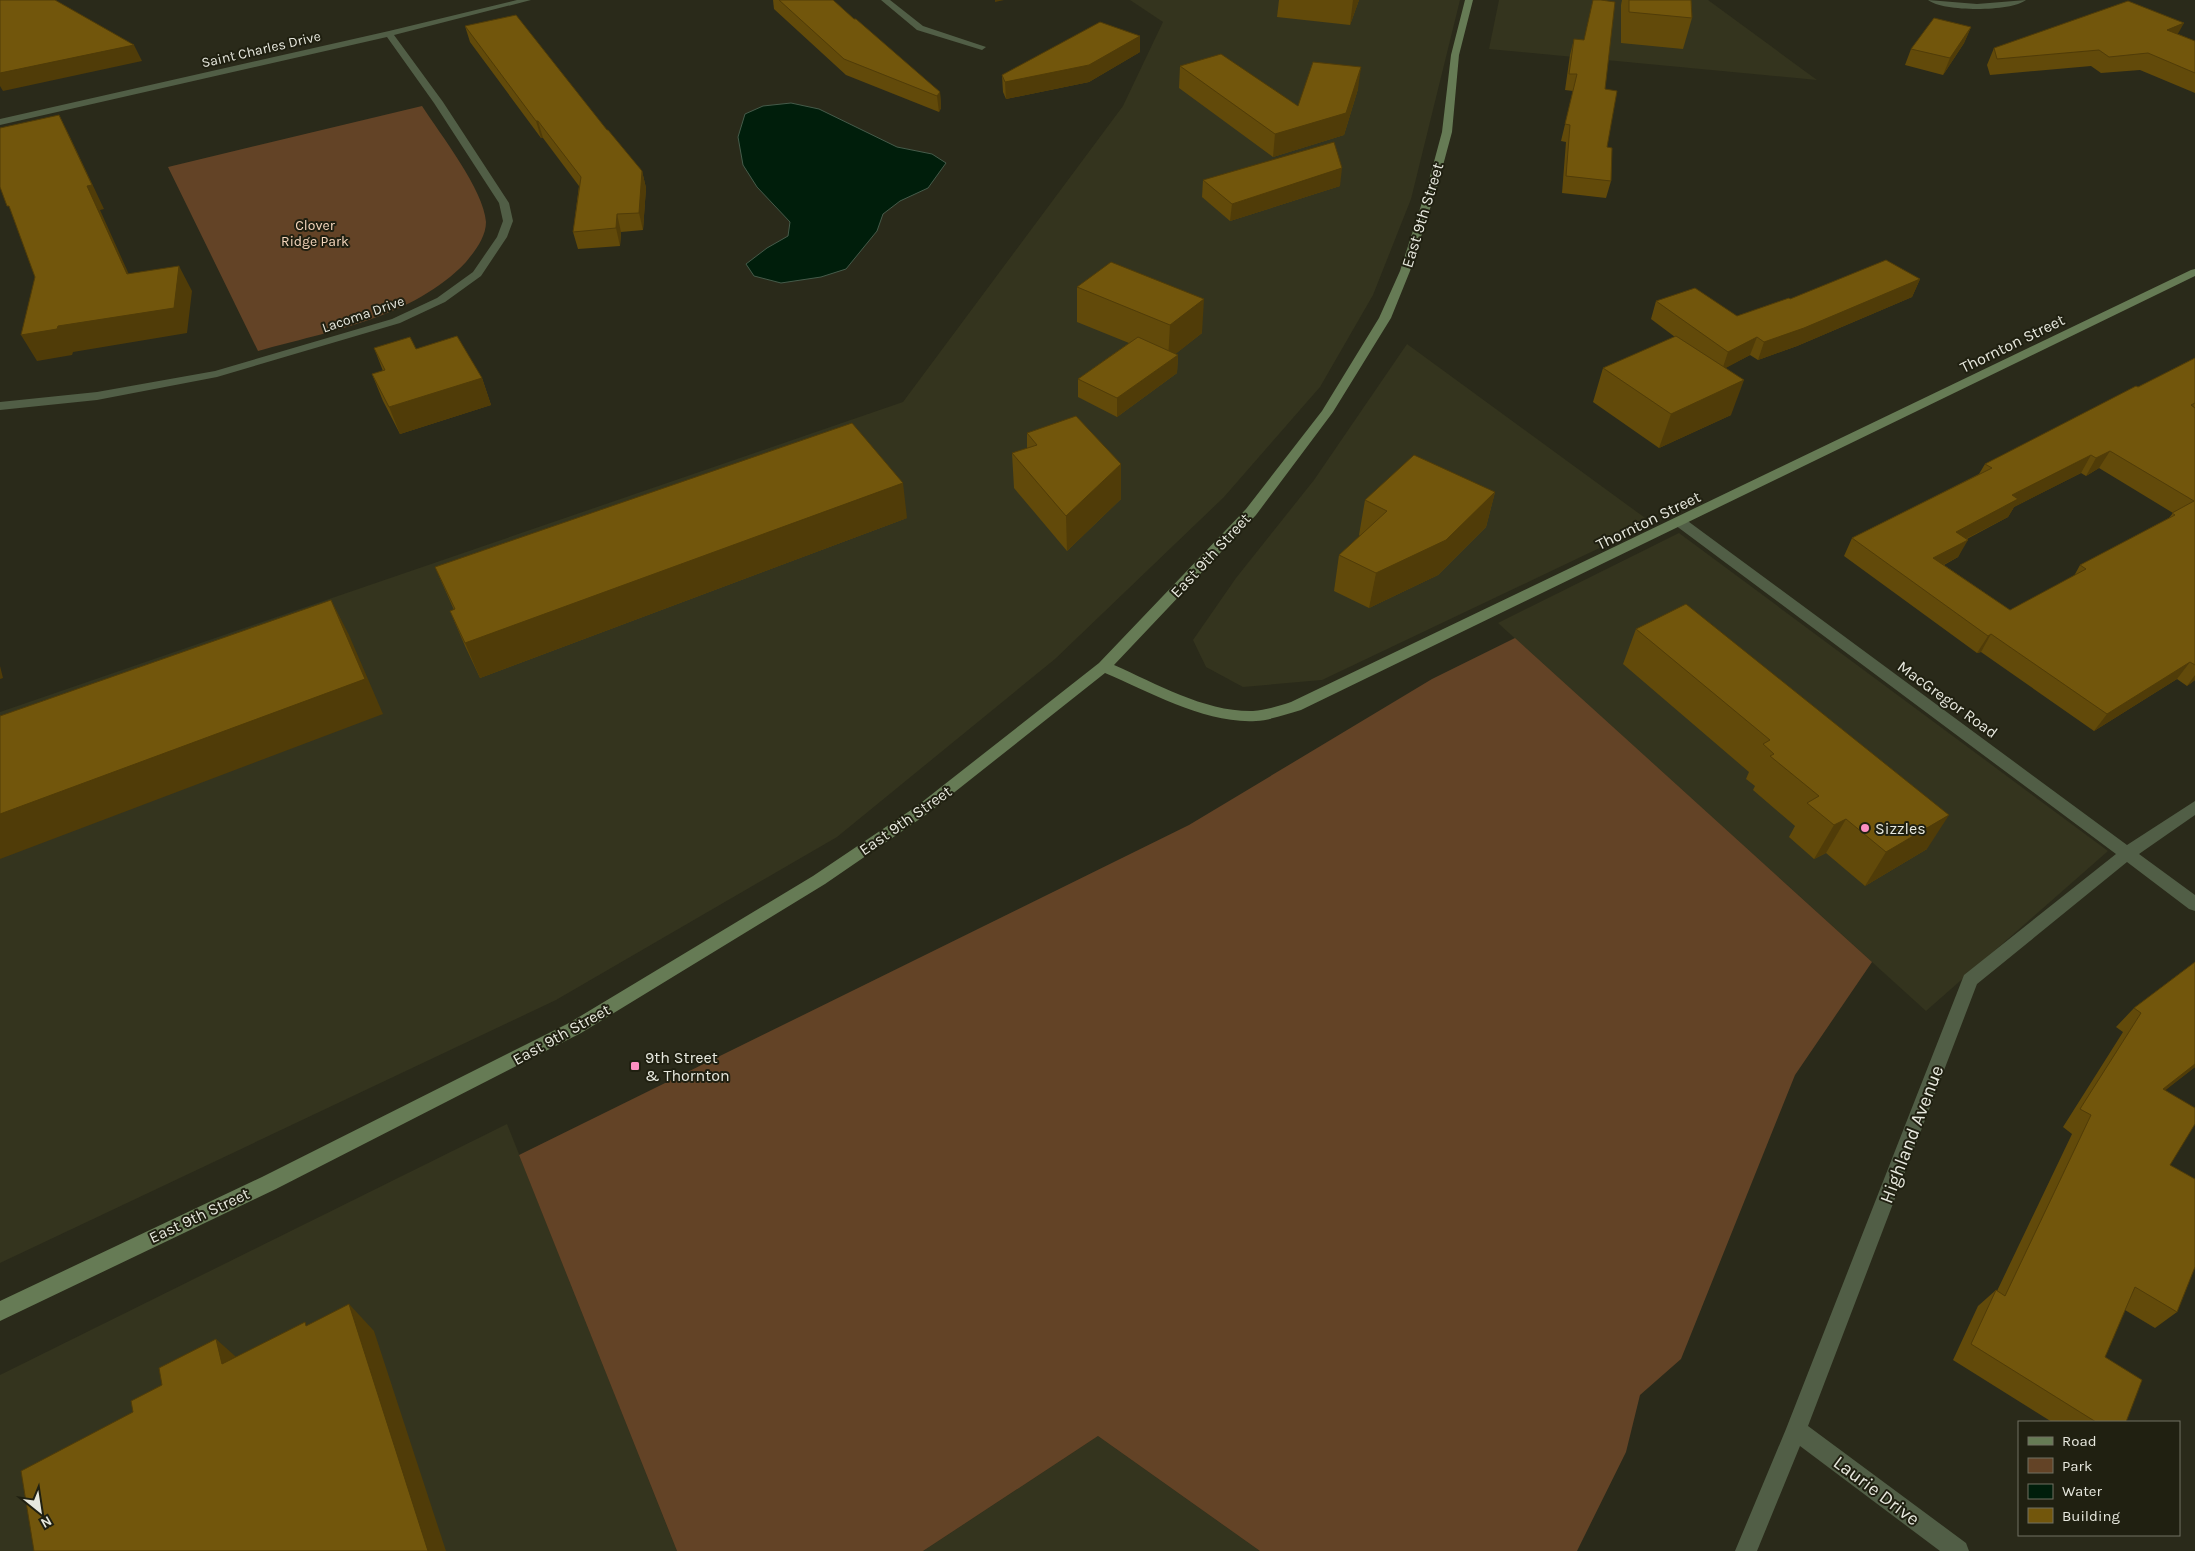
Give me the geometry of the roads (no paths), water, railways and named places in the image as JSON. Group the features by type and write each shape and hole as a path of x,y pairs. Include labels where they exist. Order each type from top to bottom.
{"main road":[{"name":"East 9th Street","path":"0,1311 269,1183 575,1028 739,930 922,810 1104,667 1251,512 1327,412 1385,318 1405,271 1433,184 1447,132 1455,55 1469,0"},
{"name":"Thornton Street","path":"1104,667 1210,710 1247,716 1270,715 1296,706 2195,272"}],"street":[{"name":"Saint Charles Drive","path":"0,122 389,34 527,0"},
{"path":"885,0 920,28 982,47"},
{"path":"1932,0 1957,6 1990,8 2022,0"},
{"name":"Lacoma Drive","path":"0,406 98,396 227,371 396,321 441,300 477,274 502,237 508,221 504,203 438,102 389,34"},
{"name":"MacGregor Road","path":"1680,522 2195,904"},
{"name":"Highland Avenue","path":"1746,1551 1796,1430 1970,980 2128,853 2195,807"},
{"name":"Laurie Drive","path":"1796,1430 1958,1551"}],"water":[{"path":"791,103 819,109 897,147 932,154 946,163 928,188 900,201 883,214 877,231 846,269 821,277 781,283 754,276 746,264 767,248 788,236 790,222 757,187 743,165 738,137 745,114 763,106"}],"place":[{"name":"Sizzles","path":"1865,828"},
{"name":"9th Street & Thornton","path":"635,1066"}],"park label":[{"name":"Clover Ridge Park","path":"315,234"}]}
